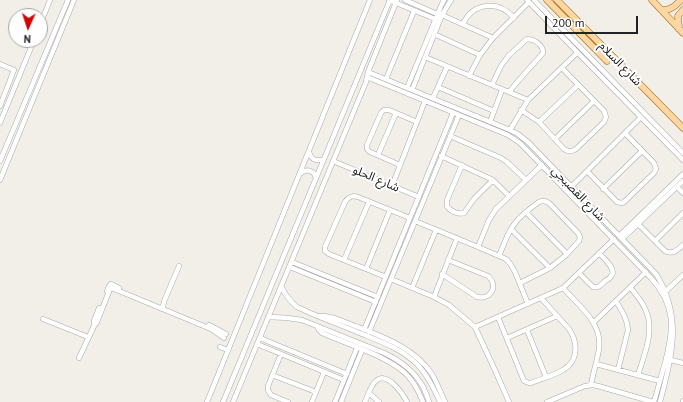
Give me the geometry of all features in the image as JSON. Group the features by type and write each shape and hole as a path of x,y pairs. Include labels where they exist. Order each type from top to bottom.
{"main road":[{"name":"شارع السلام","path":"547,0 607,61"},
{"name":"شارع السلام","path":"557,0 683,128"},
{"path":"652,0 681,31"},
{"path":"662,10 672,8 681,0"},
{"path":"681,31 678,16 683,10"}],"street":[{"path":"6,166 0,159 68,0"},
{"path":"0,180 74,0"},
{"path":"209,401 228,350 370,0"},
{"path":"223,402 389,0 397,2 414,11 435,19"},
{"path":"405,0 494,38"},
{"path":"412,90 434,34 444,0"},
{"path":"407,88 435,19 451,0"},
{"path":"534,0 578,53 612,84 641,117 683,160"},
{"path":"469,76 480,55 528,1 550,20 612,84 683,153"},
{"path":"233,402 366,82 367,75 397,2"},
{"path":"463,24 470,13 486,5 500,7 508,11 514,18"},
{"path":"382,80 414,11"},
{"path":"355,21 360,24"},
{"path":"434,34 480,55"},
{"path":"492,85 499,70 509,55 527,39 533,40 544,51 509,92"},
{"path":"0,123 2,114 31,48"},
{"path":"510,130 528,100 578,53"},
{"path":"425,57 528,100"},
{"path":"0,64 14,70 0,106"},
{"path":"433,98 447,67"},
{"path":"521,110 539,122 566,150 571,151 574,150 604,122 606,117 605,114 562,68"},
{"name":"شارع القصبجي","path":"367,75 433,98 514,139 542,165 656,283 664,295 670,316 671,337 654,402"},
{"name":"شارع القصبجي","path":"382,80 458,115 490,122 518,134 529,143 656,274 672,300 676,323 676,337 660,402"},
{"path":"539,122 578,85"},
{"path":"438,87 494,111"},
{"path":"490,122 502,90"},
{"path":"392,186 425,101"},
{"path":"555,139 594,101"},
{"path":"400,165 368,151 367,145 381,113 384,110 389,110 417,122"},
{"path":"378,156 396,113"},
{"path":"412,220 419,197 453,113"},
{"path":"370,322 412,220 458,115"},
{"path":"571,187 641,117"},
{"path":"450,120 456,122"},
{"path":"587,171 617,202 622,203 655,171 656,165 625,133"},
{"path":"450,136 500,158 526,180"},
{"path":"1,143 7,144"},
{"path":"309,151 314,160 324,159"},
{"path":"603,189 642,151"},
{"path":"441,156 493,180 509,196"},
{"path":"300,157 306,159"},
{"name":"شارع الحلو","path":"333,161 419,197"},
{"path":"462,165 447,200 447,206 450,210 460,214 464,213 474,199 493,180"},
{"path":"478,247 492,214 542,165"},
{"path":"300,174 302,171 310,170 316,178"},
{"path":"621,238 683,174"},
{"path":"621,238 683,181"},
{"path":"677,187 683,193"},
{"path":"509,402 474,327 449,305 434,297 327,253 325,247 347,199 352,196 356,196 506,259 520,282 528,304"},
{"path":"499,256 514,224 539,202 544,201 549,203 579,235 579,241 567,254 550,268 520,282"},
{"path":"344,260 369,202"},
{"path":"366,269 390,210"},
{"path":"526,212 567,254"},
{"path":"654,241 683,213"},
{"path":"598,223 602,218"},
{"path":"297,224 306,228"},
{"path":"638,224 665,251 671,253 683,245"},
{"path":"511,229 550,268"},
{"path":"412,288 436,230"},
{"path":"434,297 457,238"},
{"path":"474,327 563,288 614,239"},
{"path":"579,273 594,287 599,286 612,275 612,268 599,253"},
{"path":"442,274 477,297 485,297 493,289 492,281 488,276 448,260"},
{"path":"291,264 378,297"},
{"path":"291,264 376,302"},
{"path":"163,307 178,266"},
{"path":"594,322 646,272"},
{"path":"667,290 683,275"},
{"path":"367,331 376,302 388,278"},
{"path":"282,286 284,293 297,307 387,341"},
{"path":"630,287 646,311 649,326 648,338 638,375"},
{"path":"79,358 97,322 103,302 112,288 163,307 225,336"},
{"path":"563,288 592,319 598,333 599,348 591,385"},
{"path":"498,316 524,381 531,383 564,370 570,365 575,354 575,340 569,329 541,298"},
{"path":"616,301 625,315 628,330 618,370"},
{"path":"302,320 306,311"},
{"path":"318,316 328,316 367,331 387,341 411,359 430,377 445,402"},
{"path":"507,338 557,316"},
{"path":"268,317 302,320 384,353 401,362 412,372 422,385 429,402"},
{"path":"43,319 88,338"},
{"path":"317,326 322,333 394,365 408,376 417,388 423,402"},
{"path":"526,330 546,377"},
{"path":"260,338 346,374"},
{"path":"257,344 344,380"},
{"path":"220,347 228,350"},
{"path":"341,402 360,349"},
{"path":"381,358 384,353"},
{"path":"281,354 272,375 268,392 271,395 288,402"},
{"path":"335,402 346,374 357,357"},
{"path":"671,360 683,363"},
{"path":"239,363 248,367"},
{"path":"596,364 660,381"},
{"path":"312,402 324,372"},
{"path":"272,375 316,392"},
{"path":"430,377 440,402"},
{"path":"365,402 374,382 383,378 399,390 407,402"},
{"path":"547,402 585,386 591,385 654,402"},
{"path":"369,393 379,402"}]}
